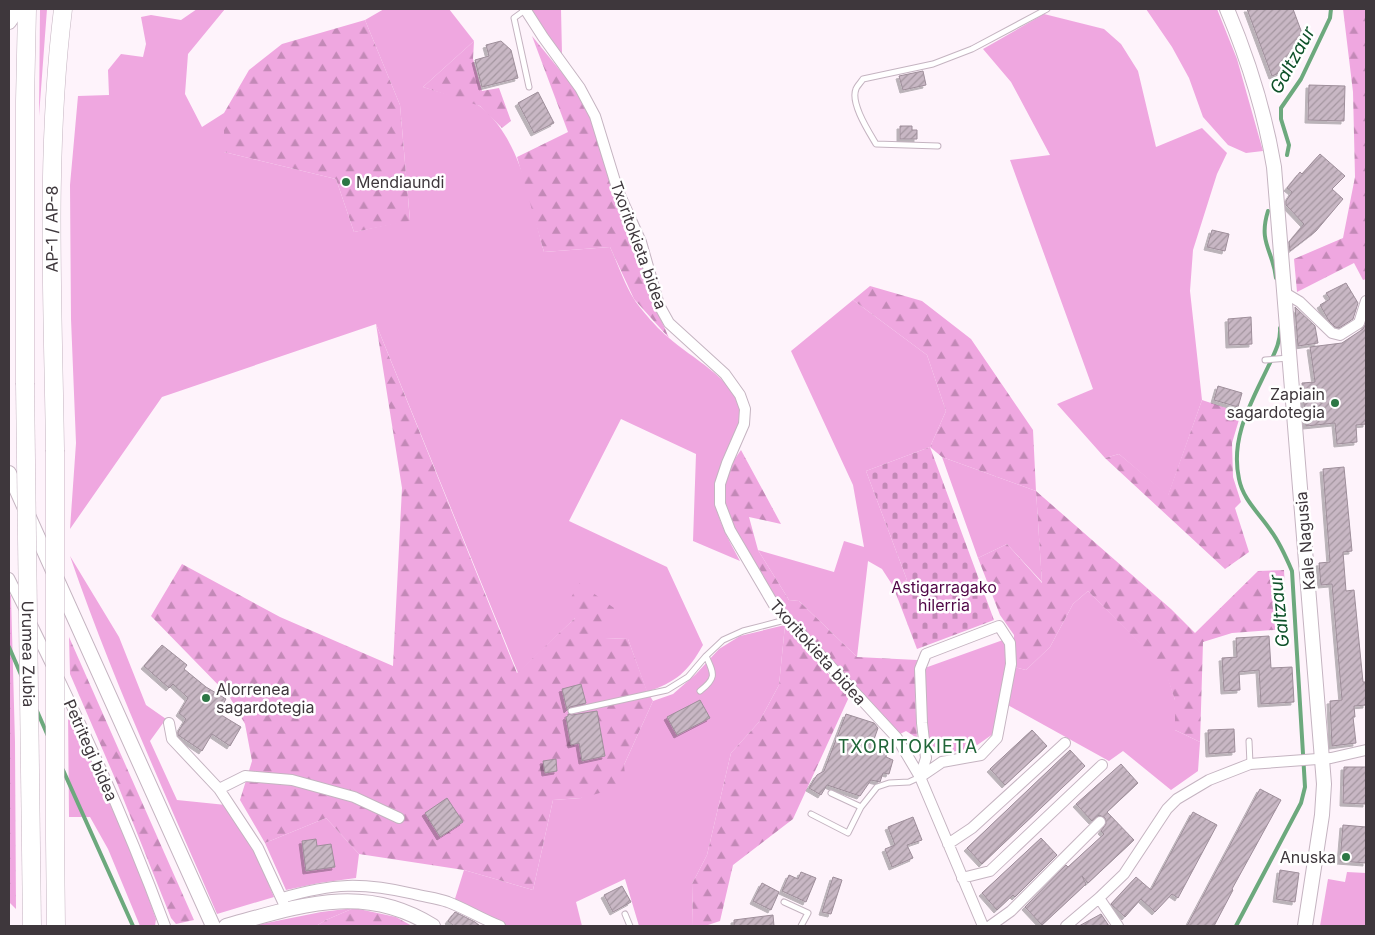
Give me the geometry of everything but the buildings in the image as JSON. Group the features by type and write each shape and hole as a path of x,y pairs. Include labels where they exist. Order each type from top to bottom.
{"highway":[{"name":"AP-1 / AP-8","path":"26,383 25,100 27,9"},
{"name":"AP-1 / AP-8","path":"54,450 53,135 59,40 63,9"},
{"name":"Urumea Zubia","path":"26,383 32,926"},
{"name":"Urumea Zubia","path":"54,450 56,926"}],"street":[{"path":"9,22 18,9"},
{"name":"Txoritokieta bidea","path":"525,9 580,88 595,116 618,191 641,242 659,304 666,317 670,323 725,374 740,395 745,409 744,424 720,484 720,504 735,538 774,605 785,620 897,738 920,777 983,926"},
{"name":"Kale Nagusia","path":"1226,9 1241,42 1272,156 1285,293 1285,358 1317,758 1324,784 1322,815 1305,926"},
{"path":"1285,293 1300,302 1332,333 1340,335 1359,323 1366,301"},
{"path":"9,473 213,926"},
{"name":"Petritegi bidea","path":"9,578 81,726 141,863 165,926"},
{"path":"999,626 1010,643 1011,664 997,738 981,755 942,762 920,777 926,758 922,723 920,669 926,654 999,626"},
{"path":"169,723 172,739 218,789 258,848 284,904"},
{"path":"948,844 972,828 1065,743"},
{"path":"1067,926 1124,874 1167,809 1177,799 1208,780 1250,764 1317,758 1366,750"},
{"path":"962,878 990,871 1102,765"},
{"path":"218,789 245,776 292,780 354,797 399,818"},
{"path":"990,926 1011,911 1100,822"},
{"path":"226,926 284,904 310,890 356,885 385,887 446,901 500,926"},
{"path":"1099,898 1118,926"},
{"path":"284,904 363,901 400,909 433,926"}],"lane":[{"path":"525,9 514,18 528,87"},
{"path":"938,146 876,144 864,123 855,99 856,90 863,80 933,64 972,49 1046,9"},
{"path":"1265,360 1285,358"},
{"path":"571,711 668,690 688,677 723,640 742,631 785,620"},
{"path":"700,691 709,684 713,677 712,669 706,656"},
{"path":"1249,741 1250,764"},
{"path":"811,814 848,833 861,807 876,787 889,783 910,782 920,777"},
{"path":"831,793 861,807"},
{"path":"784,902 808,913 802,926"},
{"path":"625,914 630,926"}],"green space":[{"path":"40,9 47,9 39,116"},
{"path":"197,9 225,9 188,54 185,94 202,127 224,113 224,152 336,179 354,232 410,220 400,105 365,20 384,9 449,9 474,41 423,87 477,105 495,120 506,137 523,174 544,252 610,247 630,293 637,304 655,325 710,369 729,388 736,398 741,419 722,463 715,492 719,517 740,561 693,541 696,454 621,419 569,521 667,567 703,645 692,662 674,680 647,692 628,639 605,638 575,618 518,673 376,324 162,397 70,529 76,443 71,319 70,185 78,96 109,95 108,70 121,54 143,57 146,44 141,17 151,15 181,20"},
{"path":"530,9 561,9 562,54 549,39"},
{"path":"1146,9 1217,9 1237,59 1263,151 1246,153 1228,145 1203,117 1189,78 1172,47"},
{"path":"1343,9 1366,9 1366,279 1363,280 1354,263 1297,292 1294,259 1343,238 1355,177 1353,92"},
{"path":"1044,14 1104,29 1121,44 1138,71 1156,147 1202,128 1227,153 1217,174 1193,250 1190,291 1202,400 1168,496 1119,454 1105,458 1057,404 1093,389 1010,160 1050,155 1011,82 983,49"},
{"path":"365,20 400,105 410,221 354,232 336,179 224,152 224,113 249,70 282,44"},
{"path":"532,36 576,90 591,120 617,197 637,241 654,303 669,338 634,299 610,247 544,252 517,157 568,132"},
{"path":"474,41 473,59 482,91 499,88 511,121 502,128 480,106 423,87"},
{"path":"870,286 922,301 971,339 1033,430 1036,491 942,457 930,447 946,411 927,355 853,300"},
{"path":"853,300 927,355 946,411 930,447 866,471 907,580 893,586 882,569 868,561 857,657 799,601 789,600 758,550 834,572 844,541 864,547 853,485 791,351"},
{"path":"376,324 517,673 575,618 566,607 579,583 614,608 605,638 628,639 647,691 653,701 624,765 626,786 581,798 553,800 533,890 464,870 359,854 326,818 265,843 240,800 252,761 245,724 229,696 151,616 182,564 280,617 393,666 402,488"},
{"path":"1202,400 1241,413 1232,443 1233,477 1241,502 1235,508 1249,552 1225,569 1105,458 1119,454 1168,495"},
{"name":"Astigarragako hilerria","path":"930,447 994,620 917,649 893,586 907,580 866,471"},
{"path":"741,450 781,524 749,517 758,550 789,600 799,601 857,657 917,660 915,693 917,738 906,731 898,735 775,602 734,530 724,503 724,484 732,463"},
{"path":"942,457 1036,491 1042,582 1007,544 978,558"},
{"path":"1036,491 1171,609 1195,633 1258,571 1284,570 1287,629 1232,633 1203,642 1200,742 1175,730 1175,700 1164,668 1088,591 1073,604 1050,647 1026,670 1014,667 1014,635 1000,615 978,558 1007,544 1042,583"},
{"path":"70,556 119,637 146,705 166,719 150,741 177,800 226,805 256,853 274,897 217,914 122,692"},
{"path":"1088,591 1165,668 1175,700 1175,730 1200,742 1198,771 1171,790 1123,751 1109,761 1006,704 1014,667 1026,670 1050,647 1073,604"},
{"path":"9,592 11,596 15,742 16,909 9,902"},
{"path":"785,625 779,685 759,722 731,753 707,855 692,884 693,926 639,926 625,879 576,902 582,926 507,926 454,902 464,870 533,890 553,800 581,798 624,765 653,701 673,694 696,674 719,649 740,636"},
{"path":"785,625 849,697 793,819 733,865 720,921 705,926 693,926 692,884 707,855 731,753 759,722 779,685"},
{"path":"69,637 194,920 176,924 171,918 117,783 70,674"},
{"path":"1003,640 1007,652 1007,665 993,734 973,748 946,753 927,743 922,669"},
{"path":"68,708 136,863 156,919 155,926 140,926 108,849 90,817 69,817"},
{"path":"326,818 359,854 356,878 286,890 265,843"},
{"path":"1347,872 1366,873 1366,926 1320,926 1328,879 1345,882"},
{"path":"354,908 316,926 252,926 321,912"},
{"path":"354,908 396,917 412,926 316,926"}],"waterway":[{"name":"Galtzaur","path":"1287,155 1289,145 1281,119 1281,108 1301,79 1330,18 1331,9"},
{"name":"Galtzaur","path":"1268,211 1265,222 1265,239 1276,278"},
{"name":"Galtzaur","path":"1236,926 1301,803 1305,787 1292,571 1277,540 1244,494 1237,464 1237,449 1244,421 1277,348 1280,328"},
{"path":"9,647 22,677"},
{"path":"37,711 48,736"},
{"path":"63,770 133,926"}],"place":[{"name":"Mendiaundi","path":"346,182"},
{"name":"Zapiain sagardotegia","path":"1335,403"},
{"name":"Alorrenea sagardotegia","path":"206,698"},
{"name":"Anuska","path":"1346,857"}],"district":[{"name":"TXORITOKIETA","path":"908,746"}]}
